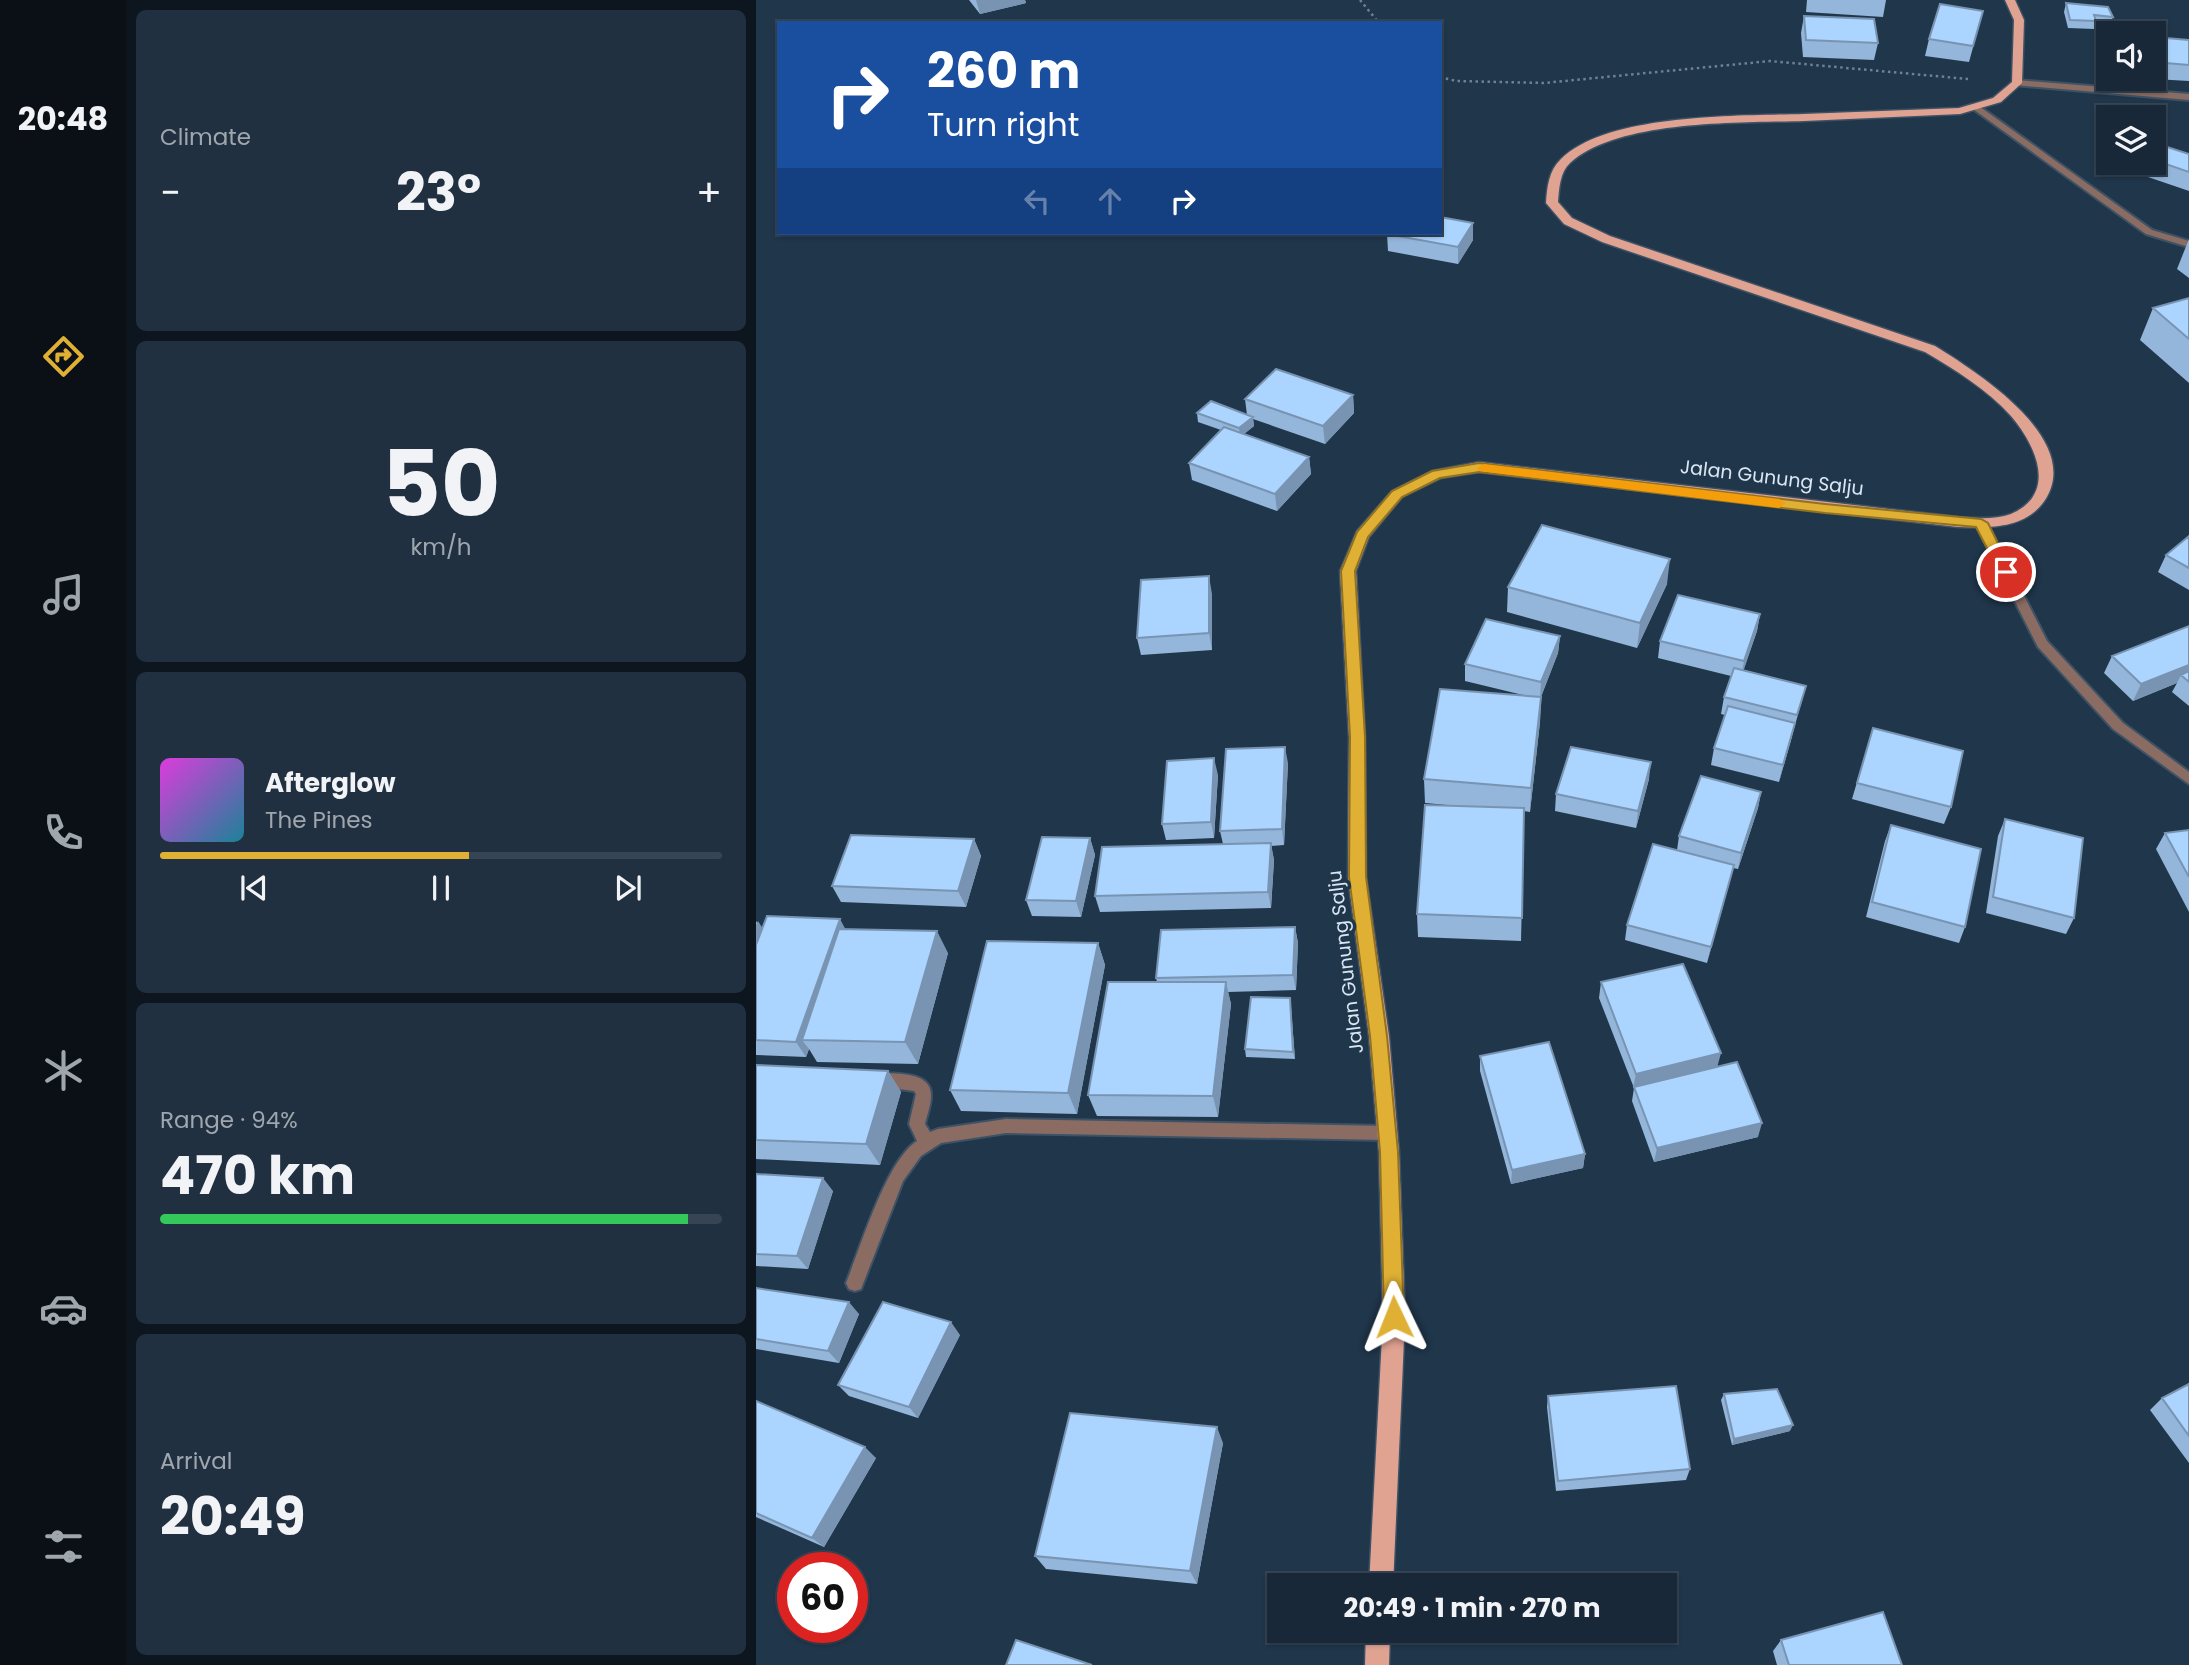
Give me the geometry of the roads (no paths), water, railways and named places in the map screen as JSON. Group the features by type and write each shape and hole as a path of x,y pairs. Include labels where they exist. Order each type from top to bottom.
{"main road":[{"path":"2010,0 2018,20 2017,83"},
{"name":"Jalan Gunung Salju","path":"1382,1573 1394,1317 1387,1133 1379,1036 1357,877 1357,737 1348,571 1362,535 1397,494 1437,474 1479,467 1825,509 1981,523 2009,520 2029,512 2039,499 2048,474 2040,447 2028,426 1975,376 1930,349 1606,239 1568,221 1552,203 1558,173 1563,164 1577,152 1645,129 1686,122 1932,113 1976,107 1997,100 2017,83"},
{"path":"1377,1665 1378,1643"}],"street":[{"path":"2017,83 2189,96"},
{"path":"1976,107 2149,232 2189,244"},
{"path":"1981,523 2042,644 2118,726 2189,779"},
{"path":"860,1079 912,1082 920,1086 923,1094 917,1124 927,1143"},
{"path":"855,1283 897,1177 915,1150 938,1136 1006,1126 1387,1133"}]}
